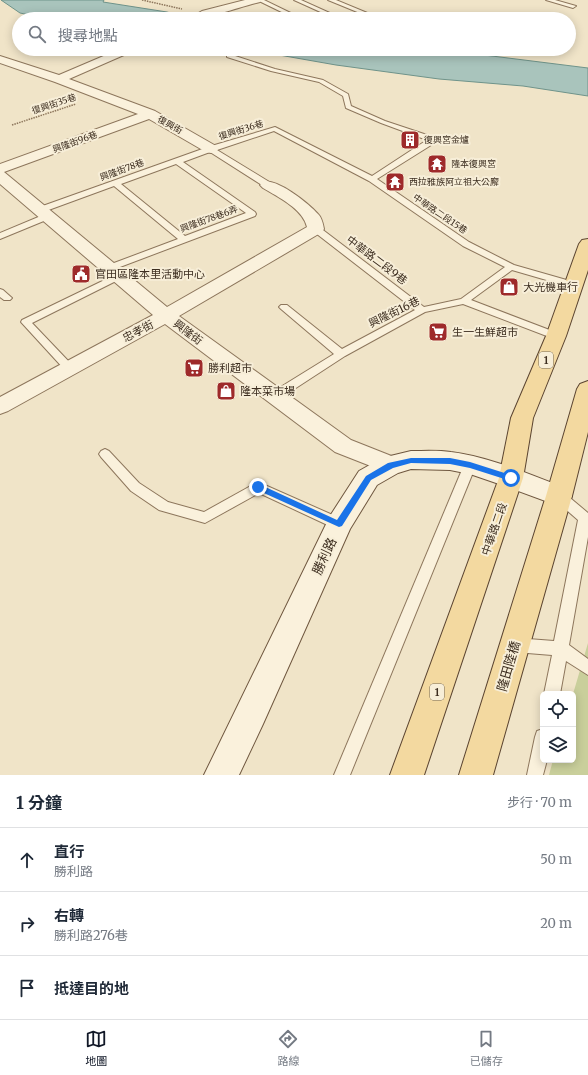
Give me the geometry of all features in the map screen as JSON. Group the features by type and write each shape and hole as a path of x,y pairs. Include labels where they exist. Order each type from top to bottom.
{"main road":[{"name":"中華路二段","path":"408,775 511,478 522,418 556,336 588,244"},
{"path":"559,496 588,389"},
{"name":"勝利路","path":"221,775 252,713 339,524 368,478 391,465 411,460 450,461 470,465 511,478 559,496"},
{"name":"隆田陸橋","path":"476,775 559,496"}],"street":[{"path":"210,12 256,0"},
{"path":"59,79 113,56"},
{"name":"復興街","path":"0,59 59,79 150,114 211,149"},
{"name":"興隆街96巷","path":"0,169 150,114"},
{"name":"興隆街","path":"0,176 166,316 343,446 391,465"},
{"name":"復興街","path":"268,185 290,199 314,218 316,229"},
{"name":"忠孝街","path":"0,406 69,367 166,316 316,229"}],"lane":[{"path":"260,0 285,12"},
{"path":"297,0 324,12"},
{"path":"330,0 361,12"},
{"path":"549,0 573,6"},
{"path":"229,56 273,70 321,81 346,95 348,107 383,122 433,140 372,179"},
{"name":"中華路二段15巷","path":"275,129 372,179 466,244 511,267"},
{"name":"復興街36巷","path":"211,149 275,129"},
{"name":"興隆街78巷","path":"0,236 44,213 115,183 211,149"},
{"name":"復興街","path":"211,149 268,185"},
{"name":"興隆街78巷6弄","path":"69,367 26,322 114,272 183,239 252,214 177,161"},
{"path":"115,183 183,239"},
{"name":"中華路二段9巷","path":"316,229 422,310"},
{"path":"511,267 574,285"},
{"name":"興隆街16巷","path":"275,396 340,354 422,310 464,301 511,267"},
{"path":"464,301 556,336"},
{"path":"284,307 340,354"},
{"path":"105,454 135,487 164,506 205,518 258,487 339,524"},
{"path":"342,775 470,465"},
{"path":"553,691 562,649 585,518 559,496"},
{"path":"515,644 562,649 588,668"},
{"path":"535,775 540,751"}],"path":[{"path":"142,0 201,12"},
{"name":"復興街35巷","path":"12,125 101,95"}],"green space":[{"path":"588,643 588,775 549,775 552,763 576,763 576,691 574,691"}],"water":[{"path":"1,0 104,0 103,2 167,12 19,12"},
{"path":"285,56 492,56 588,68 588,96 523,86 439,79 336,65"}],"place":[{"name":"復興宮金爐","path":"410,140"},
{"name":"隆本復興宮","path":"437,164"},
{"name":"西拉雅族阿立祖大公廨","path":"395,182"},
{"name":"官田區隆本里活動中心","path":"81,274"},
{"name":"大光機車行","path":"509,287"},
{"name":"生一生鮮超市","path":"438,332"},
{"name":"勝利超市","path":"194,368"},
{"name":"隆本菜市場","path":"226,391"}],"route":[{"path":"258,487 339,524 368,478 391,465 411,460 450,461 470,465 511,478"}]}
